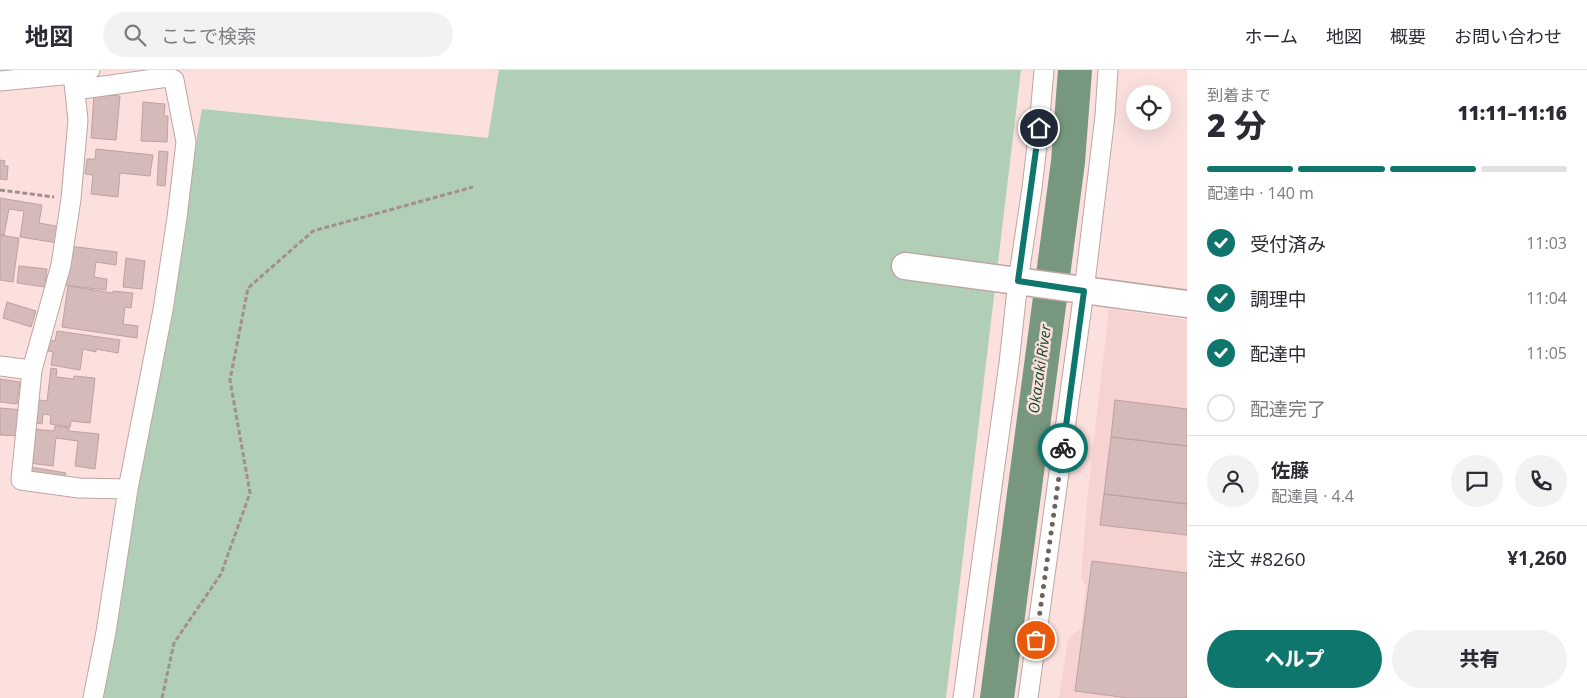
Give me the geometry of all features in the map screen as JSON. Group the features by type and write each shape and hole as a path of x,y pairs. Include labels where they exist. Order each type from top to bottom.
{"street":[{"path":"963,698 1039,128 1044,70"},
{"path":"1028,698 1084,291 1105,116 1108,70"},
{"path":"0,81 168,77 174,80 186,142 163,310 128,489 106,632 93,698"},
{"path":"80,78 71,199 61,264 32,370 21,480 79,488 128,489"},
{"path":"905,266 1187,304"},
{"path":"0,366 32,370"}],"path":[{"path":"162,698 174,643 221,574 250,493 230,380 248,288 313,231 473,186"},
{"path":"0,190 71,199"}],"shaded area":[{"path":"1109,309 1187,320 1187,698 1059,698 1068,639 1081,628 1086,585 1081,579 1087,501"}],"green space":[{"path":"499,70 1021,70 946,698 97,698 202,109 488,138"}],"building":[{"path":"94,94 120,96 116,140 91,138"},
{"path":"143,102 165,104 164,116 168,116 167,142 141,141"},
{"path":"96,149 153,155 150,176 120,173 118,197 91,194 93,175 85,174 87,159 95,159"},
{"path":"159,151 168,152 165,186 157,185"},
{"path":"0,160 5,161 4,166 8,166 7,180 0,179"},
{"path":"0,198 42,205 39,223 61,227 58,243 20,237 24,211 9,209 4,235 0,234"},
{"path":"0,235 19,238 13,282 0,280"},
{"path":"69,246 117,252 116,265 96,262 94,277 107,279 106,290 64,285"},
{"path":"126,258 145,261 142,289 123,287"},
{"path":"19,266 47,269 45,287 17,283"},
{"path":"68,286 113,293 113,291 133,293 131,308 125,307 123,324 138,326 137,338 62,327"},
{"path":"7,302 36,311 31,327 3,318"},
{"path":"57,331 120,340 118,353 96,349 96,352 83,349 80,370 51,365 53,352 48,351 50,340 55,341"},
{"path":"51,368 57,369 56,377 74,379 74,376 95,378 90,423 71,421 70,427 50,424 51,415 43,414 42,424 30,422 32,399 47,401"},
{"path":"0,379 20,382 17,404 0,402"},
{"path":"1115,400 1187,409 1187,446 1111,437"},
{"path":"0,408 23,410 20,436 0,435"},
{"path":"55,426 69,428 69,431 99,434 95,469 75,466 78,441 56,438 53,466 29,463 33,429 54,431"},
{"path":"1111,437 1187,446 1187,504 1104,494"},
{"path":"25,466 66,473 64,481 23,475"},
{"path":"1104,494 1187,504 1187,535 1100,525"},
{"path":"1092,561 1187,573 1187,698 1128,698 1075,691"}],"waterway":[{"name":"Okazaki River","path":"997,698 1068,162 1075,70"}],"way so far":[{"path":"1036,640 1063,448"}],"route":[{"path":"1039,128 1018,281 1084,291 1063,448"}]}
